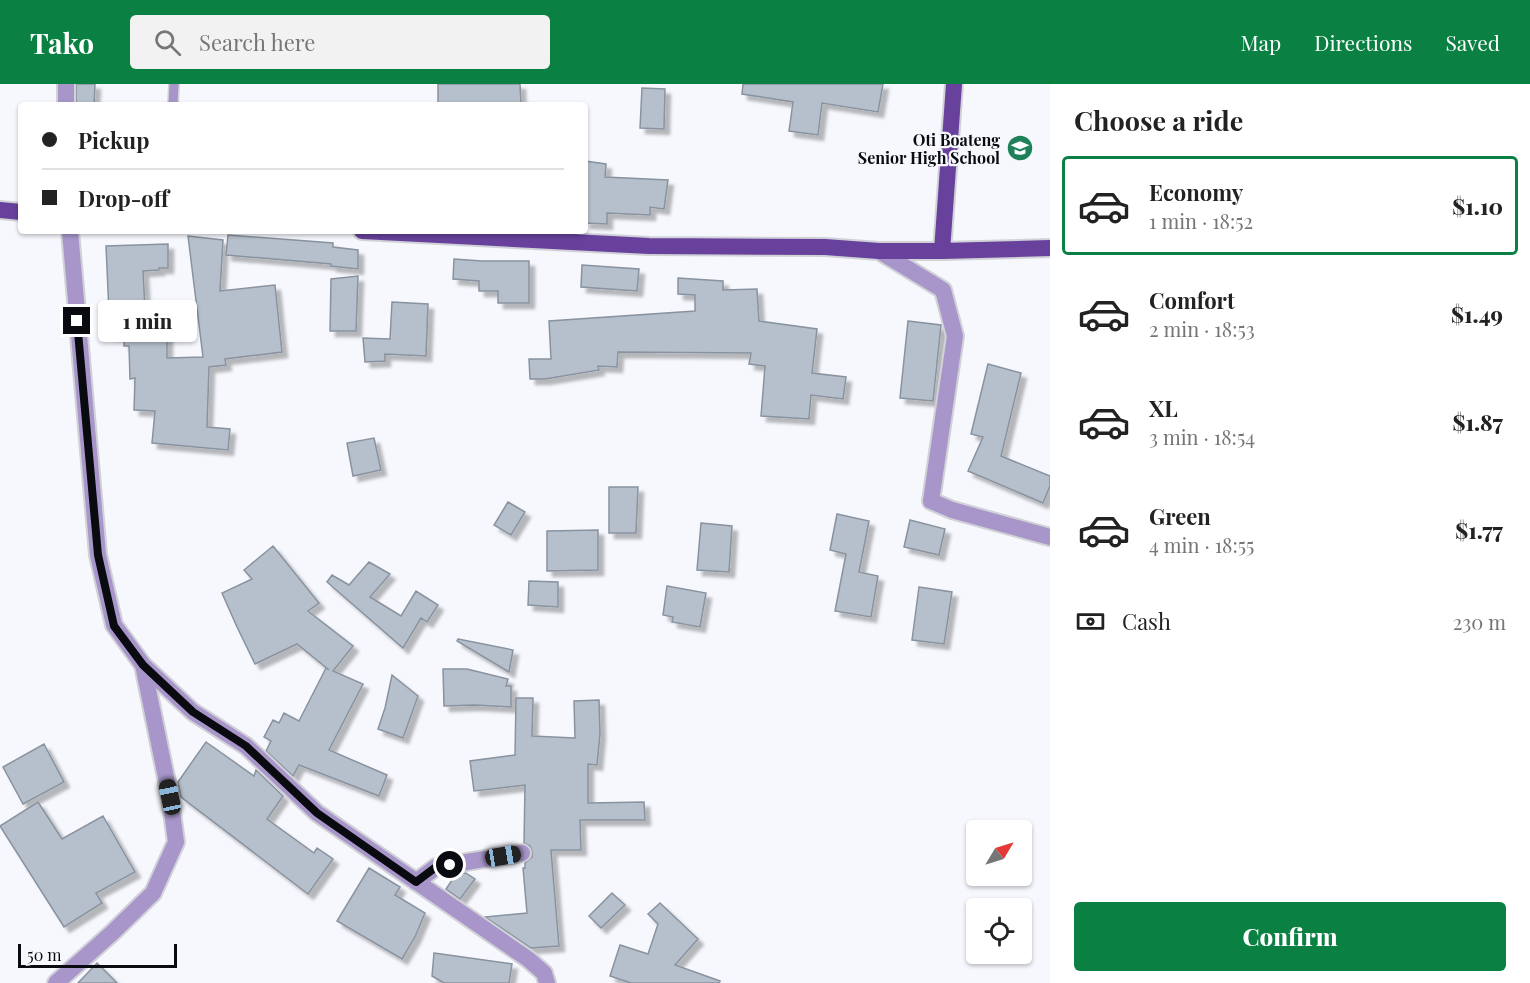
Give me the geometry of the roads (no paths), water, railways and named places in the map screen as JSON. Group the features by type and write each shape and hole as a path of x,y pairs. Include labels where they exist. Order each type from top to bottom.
{"main road":[{"path":"942,251 954,84"},
{"path":"0,210 18,212"},
{"path":"454,234 649,246 825,247 879,251 1050,248"}],"street":[{"path":"66,84 66,102"},
{"path":"70,234 98,555 114,626 143,665 193,712 246,746 317,813 528,959 544,974 547,983"},
{"path":"879,251 943,290 955,336 932,501 952,510 1050,537"},
{"path":"56,983 153,893 176,842 170,797 143,665"},
{"path":"416,882 436,867 522,853"}],"lane":[{"path":"173,102 174,84"}],"place":[{"name":"Oti Boateng Senior High School","path":"1020,148"}]}
